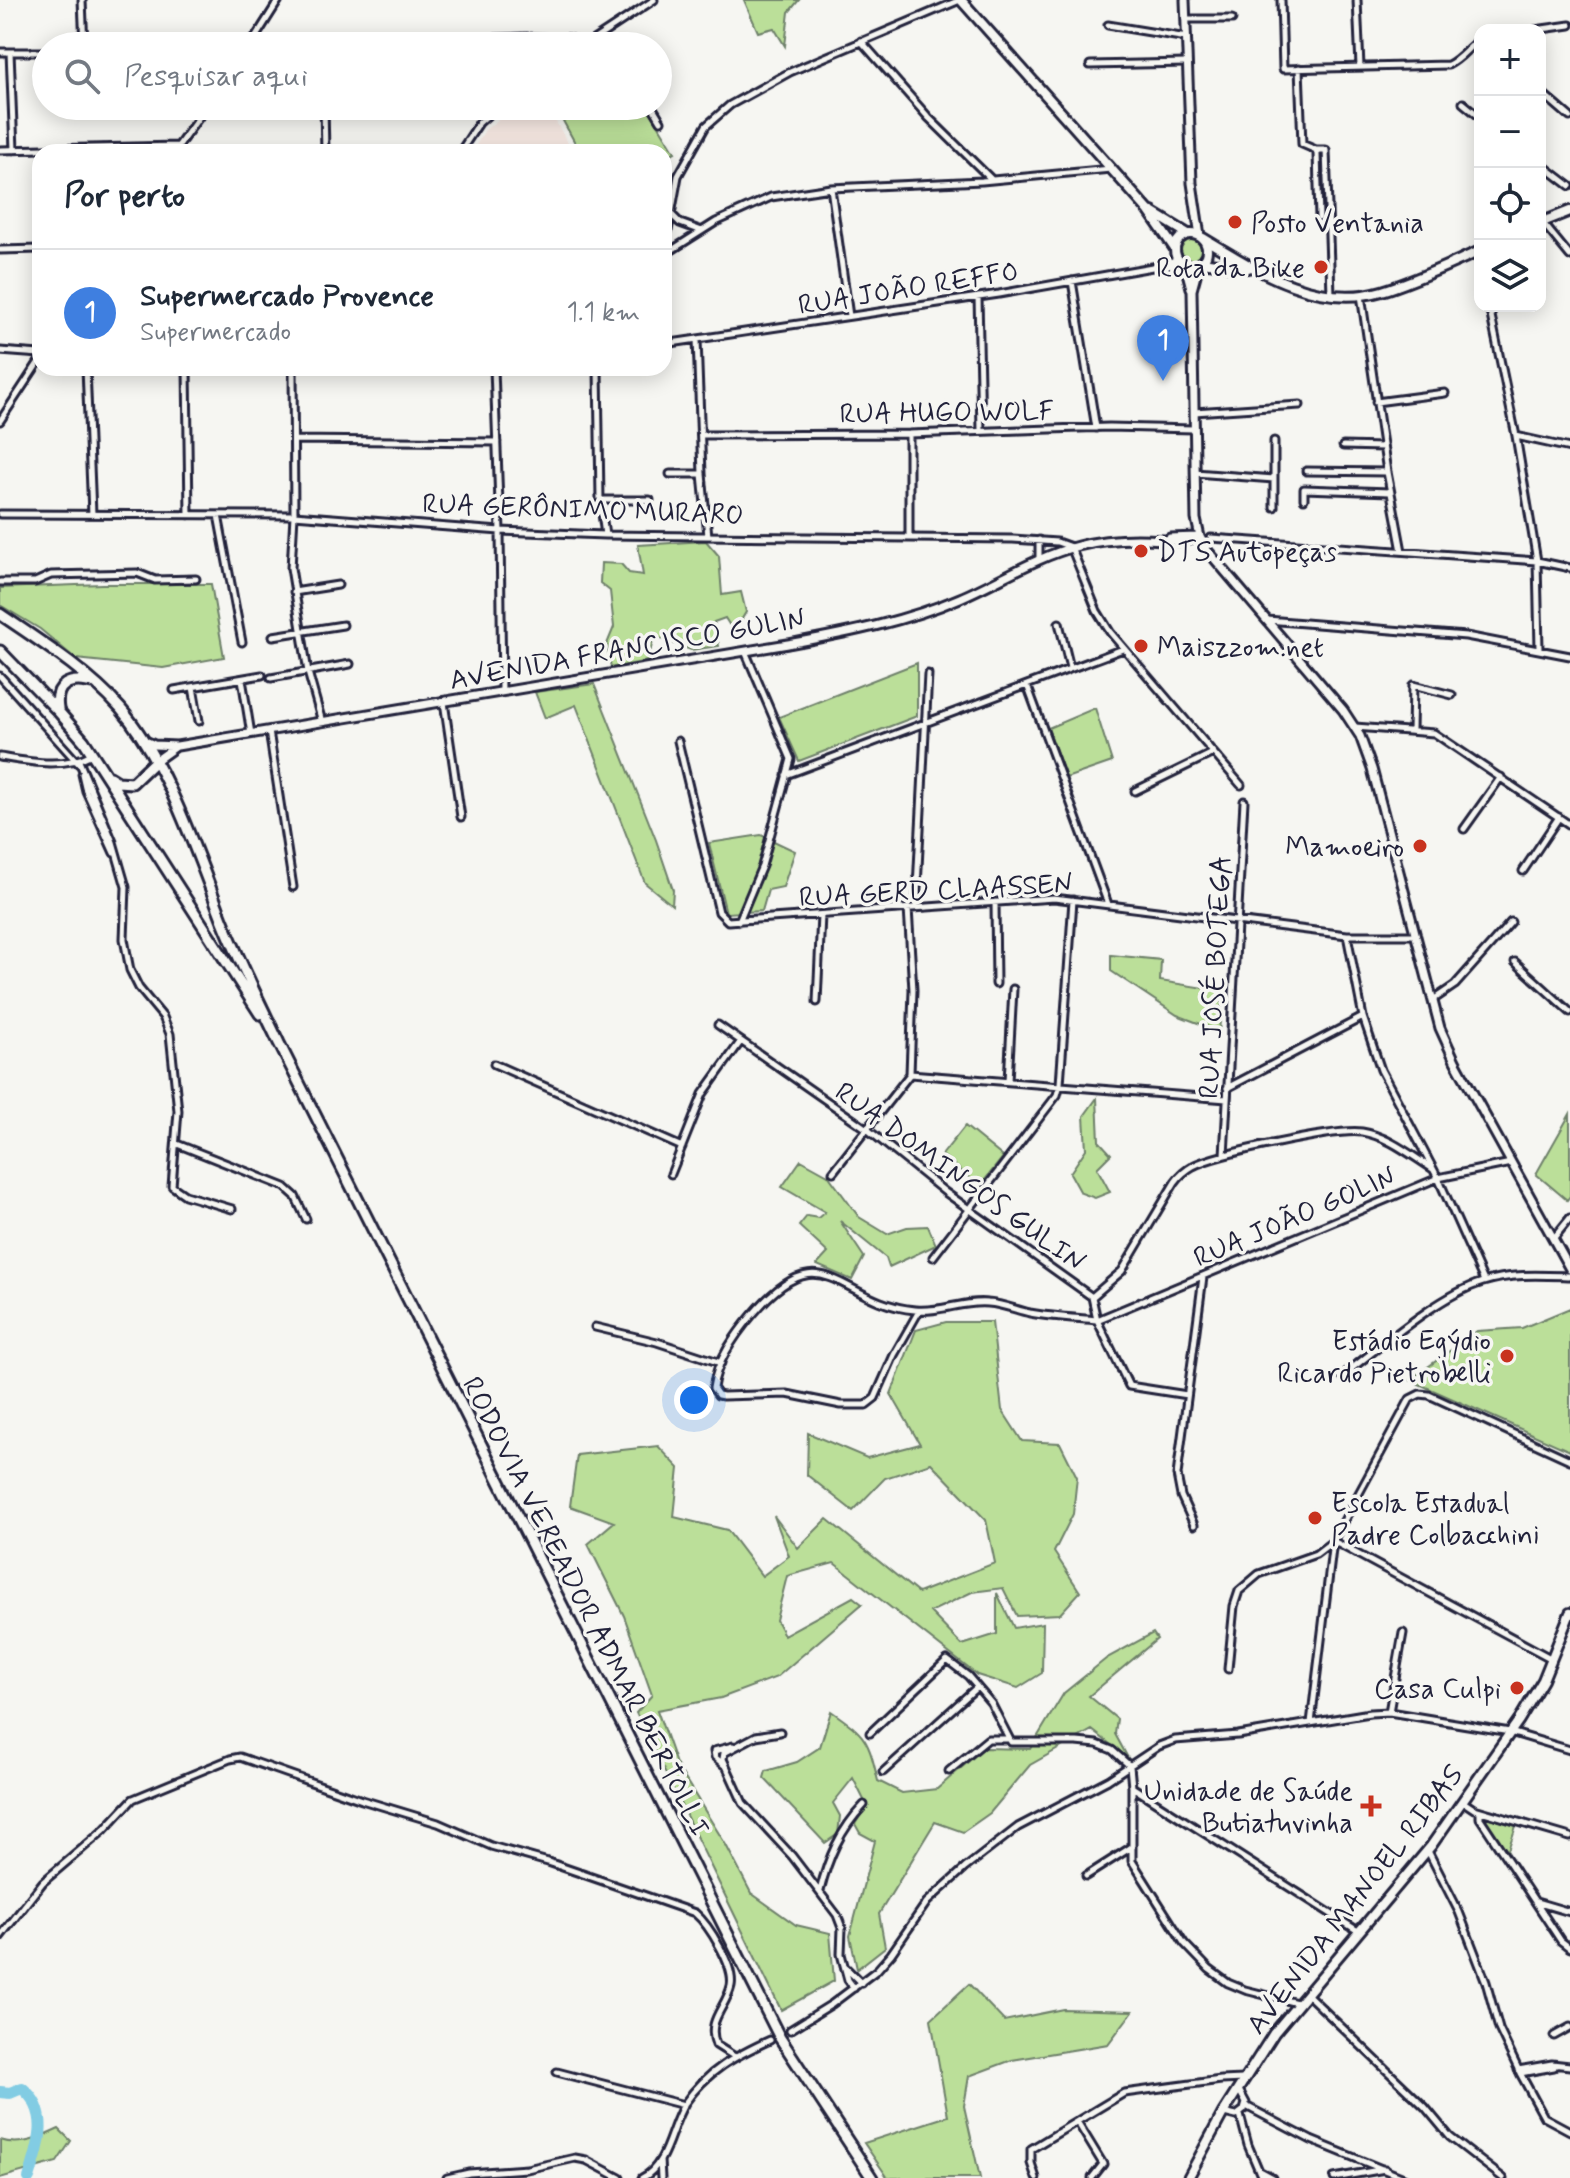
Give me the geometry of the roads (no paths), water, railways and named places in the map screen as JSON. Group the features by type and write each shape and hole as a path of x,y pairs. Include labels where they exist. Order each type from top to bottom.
{"highway":[{"name":"RODOVIA VEREADOR ADMAR BERTOLLI","path":"0,614 96,684 122,711 154,762 183,819 227,930 279,1043 780,2038 872,2178"},
{"name":"RODOVIA VEREADOR ADMAR BERTOLLI","path":"0,651 58,711 92,754 279,1043"},
{"path":"58,711 58,692 65,683 78,680 96,684"},
{"path":"104,772 118,782 132,783 154,762"}],"main road":[{"path":"961,0 1148,210 1181,262 1251,268"},
{"path":"1148,210 1251,268 1310,291 1331,294 1382,291 1474,257"},
{"path":"1546,220 1570,211"},
{"path":"1175,249 1179,239 1195,235"},
{"path":"1195,235 1207,248 1200,263"},
{"name":"AVENIDA MANOEL RIBAS","path":"1188,2178 1268,2040 1428,1851 1510,1732 1536,1693 1570,1613"},
{"name":"AVENIDA MANOEL RIBAS","path":"1557,1649 1570,1630"}],"street":[{"path":"82,0 83,32"},
{"path":"259,32 279,0"},
{"path":"608,32 654,0"},
{"path":"672,209 678,176 706,126 730,105 790,72 961,0"},
{"path":"1185,0 1195,235"},
{"path":"1281,0 1283,69 1448,65 1457,61 1474,44"},
{"path":"1357,0 1360,67"},
{"path":"1186,19 1232,19"},
{"path":"1108,25 1187,38"},
{"path":"1546,28 1570,25"},
{"path":"861,41 929,118 992,180"},
{"path":"0,52 32,52"},
{"path":"10,52 14,150"},
{"path":"1090,65 1187,63"},
{"path":"1299,68 1302,144 1316,150 1326,150 1331,294"},
{"path":"1546,96 1570,117"},
{"path":"1463,103 1474,112"},
{"path":"180,144 197,120"},
{"path":"324,120 325,144"},
{"path":"465,144 482,120"},
{"path":"0,150 32,150"},
{"path":"1316,150 1319,218"},
{"path":"1546,168 1570,186"},
{"path":"672,249 760,200 831,188 992,180 1112,169"},
{"path":"831,188 849,316"},
{"path":"672,215 680,223 703,232"},
{"path":"1546,228 1570,256"},
{"path":"0,250 32,249"},
{"path":"1181,262 1192,290"},
{"name":"RUA JOÃO REFFO","path":"672,343 978,297 1181,262"},
{"path":"1200,263 1192,290 1196,519 1200,537 1207,550 1355,727 1372,769 1431,1001 1446,1042 1570,1269"},
{"path":"1072,281 1096,428"},
{"path":"1361,294 1390,492 1402,551"},
{"path":"978,297 981,430"},
{"path":"1490,312 1516,436 1537,561 1539,649"},
{"path":"697,339 702,474 708,536"},
{"path":"0,351 32,353"},
{"path":"0,421 32,372"},
{"path":"86,376 92,514"},
{"path":"187,376 189,515"},
{"path":"293,376 294,515 291,568 308,672 322,722"},
{"path":"494,376 502,692"},
{"path":"598,376 600,500 605,535"},
{"path":"1376,402 1445,393"},
{"path":"1194,412 1300,405"},
{"name":"RUA HUGO WOLF","path":"701,435 1194,429"},
{"path":"909,434 909,537"},
{"path":"1516,436 1570,448"},
{"path":"294,440 497,442"},
{"path":"1274,441 1274,507"},
{"path":"1343,446 1383,447"},
{"path":"1306,471 1387,472"},
{"path":"1195,473 1274,479"},
{"path":"670,474 702,474"},
{"path":"1304,499 1304,489 1390,492"},
{"path":"600,500 650,500"},
{"name":"RUA GERÔNIMO MURARO","path":"0,514 294,515 500,531 1039,540 1063,542 1071,547 1100,542 1163,540 1184,535 1200,537"},
{"path":"218,515 242,642"},
{"path":"1211,538 1537,561 1570,568"},
{"path":"1039,540 1039,560"},
{"path":"1071,547 1097,611 1123,649 1241,785"},
{"name":"AVENIDA FRANCISCO GULIN","path":"141,739 154,745 177,746 827,637 901,619 958,599 1071,547"},
{"path":"0,582 35,582 51,575 137,573 155,580 196,579"},
{"path":"294,592 338,585"},
{"path":"1266,620 1456,635 1570,656"},
{"path":"1059,623 1070,668"},
{"path":"273,636 343,625"},
{"path":"786,775 1123,649"},
{"path":"678,741 721,915 728,921 739,921 762,866 791,764 790,754 745,651"},
{"path":"271,678 350,664"},
{"path":"916,907 928,674"},
{"path":"174,690 262,675"},
{"path":"0,676 79,761 94,805 113,842 127,894 124,939 127,960 139,988 163,1017 170,1034 178,1111 173,1189 232,1209"},
{"path":"242,679 251,734"},
{"path":"1027,685 1108,904"},
{"path":"1412,730 1413,685 1452,695"},
{"path":"193,687 199,721"},
{"path":"444,702 461,817"},
{"path":"1355,727 1429,731 1440,736 1570,825"},
{"path":"269,731 293,887"},
{"name":"AVENIDA FRANCISCO GULIN","path":"154,762 177,746"},
{"path":"1135,791 1213,753"},
{"path":"0,757 66,763 92,754"},
{"path":"1464,829 1501,777"},
{"name":"RUA JOSÉ BOTEGA","path":"1224,1155 1244,801"},
{"path":"1523,871 1559,817"},
{"name":"RUA GERD CLAASSEN","path":"739,921 1046,898 1347,935 1414,935"},
{"path":"933,1257 1054,1101 1060,1084 1073,900"},
{"path":"995,902 996,984"},
{"path":"833,1172 910,1074 913,990 908,908"},
{"path":"817,1002 821,915"},
{"path":"1431,1001 1455,985 1511,922"},
{"path":"1347,935 1363,1017 1387,1081 1438,1178 1484,1281"},
{"path":"1515,962 1570,1012"},
{"path":"1008,1081 1013,989"},
{"path":"1227,1088 1363,1017"},
{"name":"RUA DOMINGOS GULIN","path":"718,1025 867,1129 945,1192 1092,1297 1097,1320 1129,1386 1187,1395"},
{"path":"671,1174 703,1094 741,1041"},
{"path":"494,1064 682,1147"},
{"path":"910,1074 1227,1099"},
{"path":"1092,1297 1122,1271 1179,1177 1195,1165 1224,1155 1342,1133 1363,1132 1384,1140 1433,1169"},
{"path":"177,1143 285,1187 295,1196 306,1219"},
{"name":"RUA JOÃO GOLIN","path":"1097,1320 1438,1178 1511,1163"},
{"path":"1553,1239 1570,1218"},
{"path":"919,1311 894,1355 878,1393 866,1405 841,1405 796,1395 718,1395 713,1385 739,1331 783,1283 803,1274 819,1274 890,1304 919,1311 988,1303 1032,1313 1097,1320"},
{"path":"1194,1525 1181,1496 1177,1475 1203,1276"},
{"path":"1342,1376 1450,1297 1484,1281 1515,1276 1570,1276"},
{"path":"595,1327 657,1342 721,1363"},
{"path":"1311,1723 1333,1541 1410,1399 1420,1394 1429,1395 1570,1460"},
{"path":"1333,1541 1553,1659"},
{"path":"1228,1669 1234,1606 1239,1591 1259,1574 1316,1554 1333,1541"},
{"path":"1389,1712 1403,1633"},
{"path":"870,1733 947,1660 995,1708 1009,1739"},
{"path":"883,1772 977,1687"},
{"path":"790,2030 861,1983 891,1954 927,1902 960,1871 1028,1821 1168,1742 1238,1735 1389,1712 1510,1732 1570,1750"},
{"path":"780,1732 756,1736 724,1753 723,1759 743,1803 792,1856 840,1922 840,1947 848,1980 854,1988"},
{"path":"949,1771 988,1739 1009,1739 1018,1743 1097,1744 1112,1750 1130,1766 1132,1861 1160,1907 1200,1960 1219,1977 1237,1987 1297,2003"},
{"path":"727,1769 715,1757 714,1751 739,1745"},
{"path":"0,1937 48,1878 104,1830 133,1799 240,1757 695,1913 708,1927 730,1974 731,1987 716,2015 713,2031 716,2045 735,2057"},
{"path":"1132,1787 1359,1932"},
{"path":"1462,1801 1480,1811 1570,1837"},
{"path":"820,1892 829,1856 848,1823 864,1805"},
{"path":"1480,1811 1479,1816 1535,1902 1561,1941 1570,1948"},
{"path":"1086,1876 1131,1848"},
{"path":"1428,1851 1459,1912 1486,1982 1499,2029 1519,2072 1544,2117 1570,2131"},
{"path":"1535,1902 1570,1912"},
{"path":"846,1967 861,1983"},
{"path":"1306,1993 1425,2107 1458,2145 1503,2178"},
{"path":"1554,2036 1570,2027"},
{"path":"642,2178 652,2172 684,2105 707,2077 735,2057 770,2040"},
{"path":"1519,2072 1544,2065 1570,2066"},
{"path":"557,2072 684,2105"},
{"path":"1036,2178 1031,2149 1124,2093 1243,2079"},
{"path":"1223,2113 1240,2115 1246,2106 1244,2096 1237,2089"},
{"path":"1246,2106 1311,2140 1401,2177"},
{"path":"1240,2115 1262,2178"},
{"path":"1078,2123 1103,2164 1092,2178"},
{"path":"447,2178 469,2173 527,2169 575,2158 586,2160 620,2178"},
{"path":"660,2159 661,2178"},
{"path":"1334,2178 1385,2169"},
{"path":"1258,2170 1272,2178"}],"waterway":[{"path":"0,2092 10,2093 22,2088 37,2108 39,2142 29,2178"}],"place":[{"name":"Posto Ventania","path":"1235,222"},
{"name":"Rota da Bike","path":"1321,267"},
{"name":"Supermercado Provence","path":"1163,381"},
{"name":"DTS Autopeças","path":"1141,551"},
{"name":"Maiszzom.net","path":"1141,646"},
{"name":"Mamoeiro","path":"1420,846"},
{"name":"Estádio Egýdio Ricardo Pietrobelli","path":"1507,1356"},
{"name":"Escola Estadual Padre Colbacchini","path":"1315,1518"},
{"name":"Casa Culpi","path":"1517,1688"},
{"name":"Unidade de Saúde Butiatuvinha","path":"1371,1806"}]}
